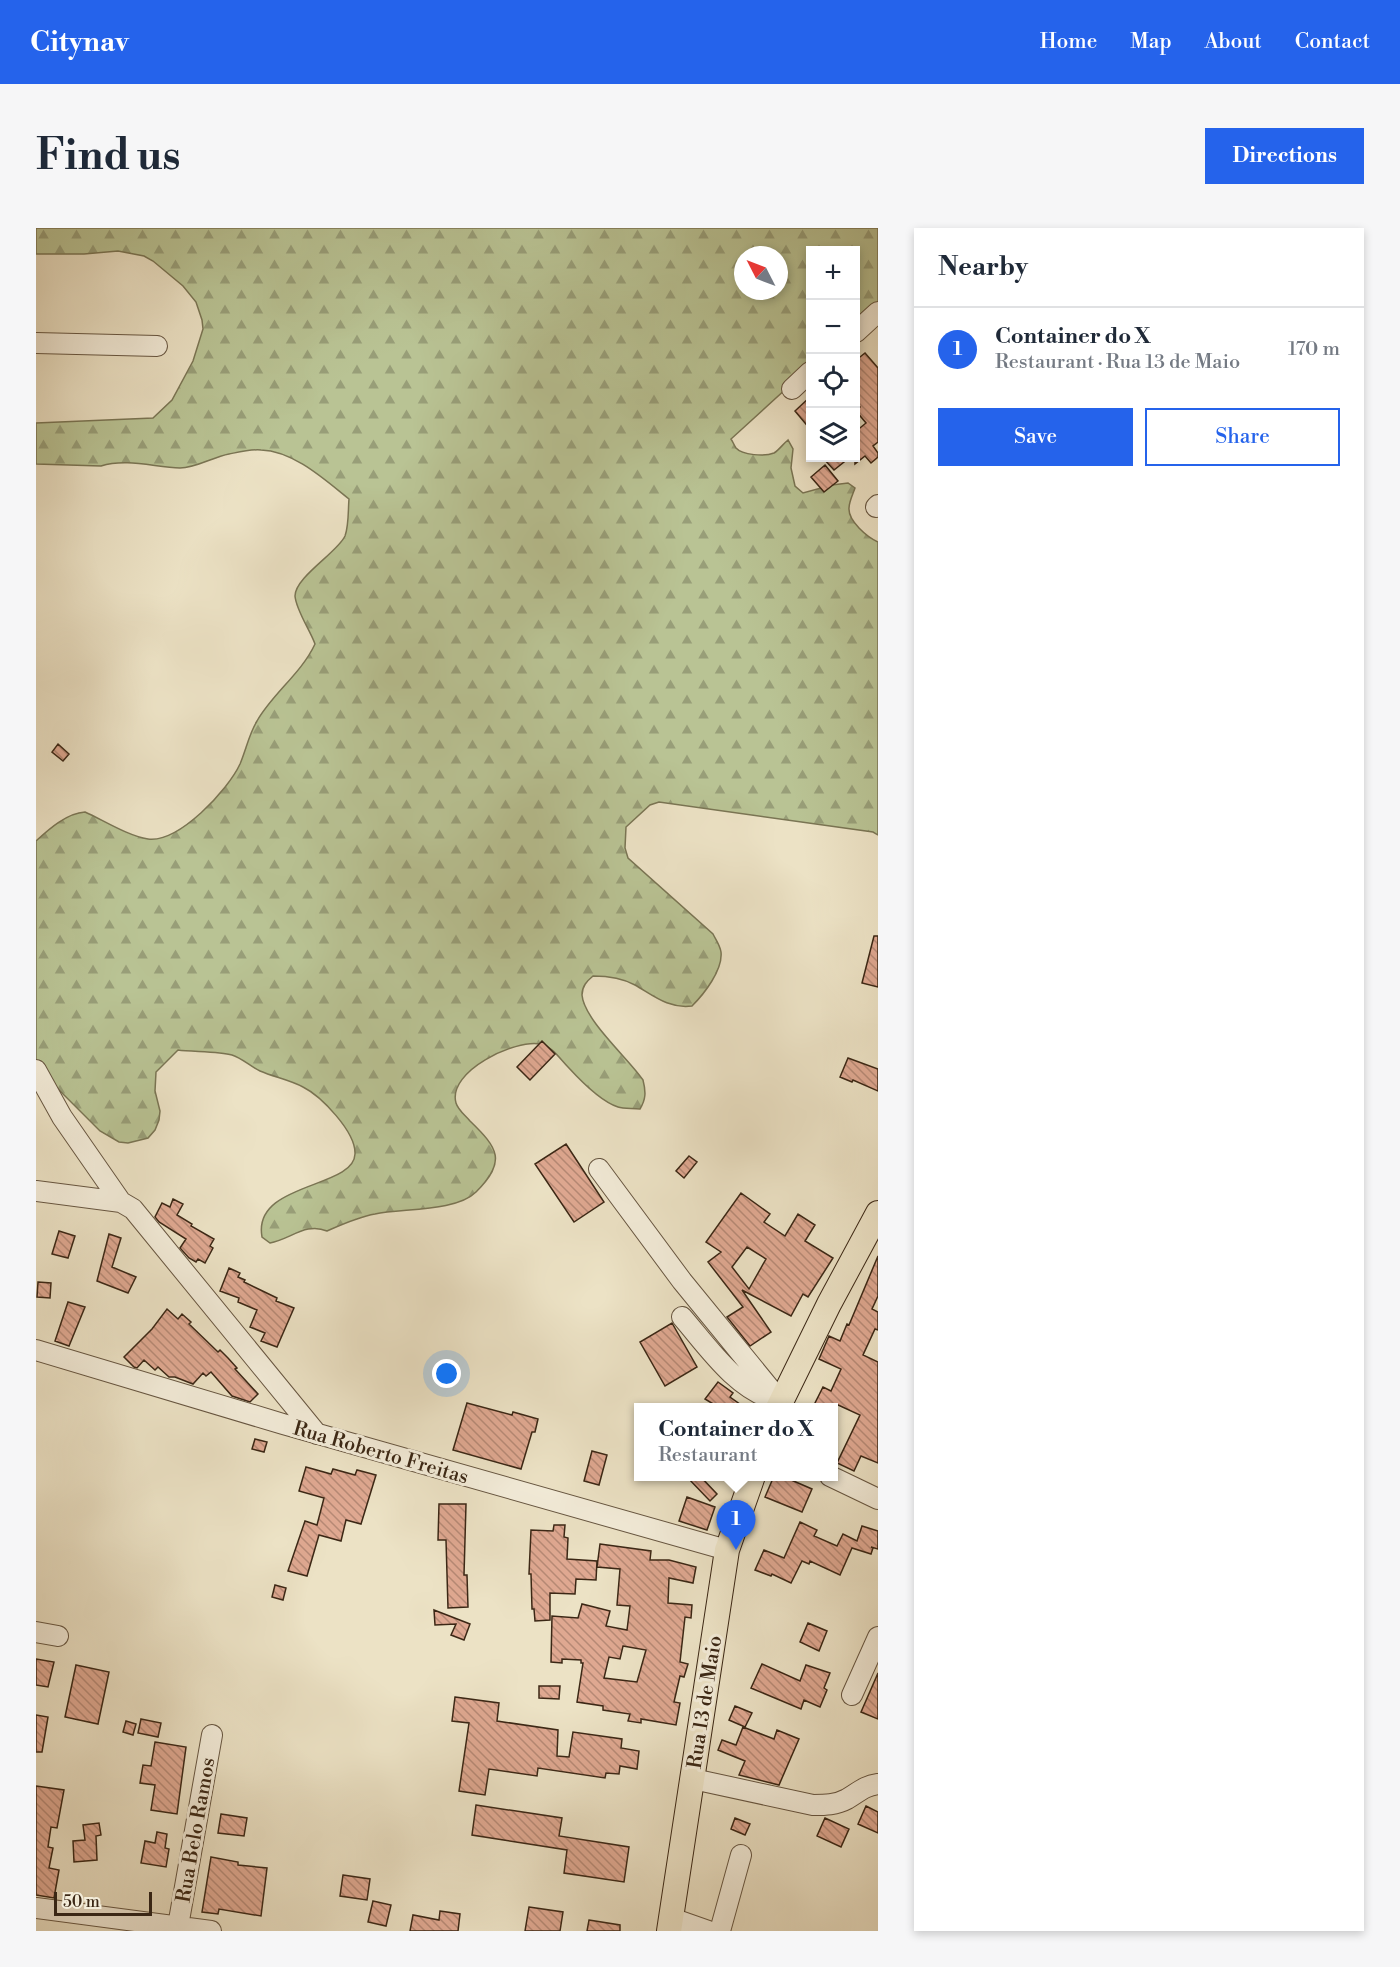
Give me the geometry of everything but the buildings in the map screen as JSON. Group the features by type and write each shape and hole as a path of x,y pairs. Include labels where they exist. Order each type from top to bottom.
{"main road":[{"path":"780,1403 878,1213"},
{"name":"Rua 13 de Maio","path":"670,1925 727,1550 751,1481"}],"street":[{"path":"860,328 878,312"},
{"path":"36,343 157,346"},
{"path":"792,389 806,376"},
{"path":"36,1070 62,1117 127,1205 317,1434"},
{"path":"599,1168 682,1281 778,1403"},
{"path":"36,1191 127,1205"},
{"path":"682,1317 732,1374 761,1396 777,1403"},
{"name":"Rua Roberto Freitas","path":"36,1350 317,1434 727,1550"},
{"path":"838,1480 878,1499"},
{"path":"36,1632 58,1636"},
{"path":"852,1695 878,1637"},
{"name":"Rua Belo Ramos","path":"178,1926 212,1735"},
{"path":"693,1779 813,1805 833,1804 847,1799 862,1788 878,1784"},
{"path":"720,1931 741,1855"},
{"path":"36,1908 211,1931"},
{"path":"670,1925 708,1931"}],"green space":[{"path":"36,228 878,228 878,305 860,322 860,246 806,246 806,371 731,439 739,450 748,454 760,455 774,453 788,440 793,449 791,468 795,486 803,493 848,483 855,488 849,506 852,518 864,532 878,542 878,835 873,832 659,802 650,805 626,827 625,848 628,858 713,934 721,952 716,974 692,1006 669,1004 631,983 615,978 593,976 584,986 582,995 590,1016 643,1080 645,1095 640,1109 620,1108 605,1100 584,1084 552,1050 544,1045 529,1044 501,1052 472,1069 456,1091 458,1108 487,1139 495,1155 492,1172 476,1192 456,1203 369,1215 327,1231 305,1230 270,1243 262,1237 263,1219 272,1206 287,1196 339,1174 350,1165 355,1154 354,1145 344,1126 319,1098 293,1082 260,1071 232,1055 178,1050 156,1072 155,1091 160,1111 155,1130 148,1138 128,1143 119,1142 100,1131 36,1067 36,841 65,818 85,812 132,835 148,839 160,838 188,824 214,800 240,764 257,721 302,665 315,644 295,596 302,581 341,542 348,522 349,499 297,461 273,452 249,450 180,468 130,463 101,466 36,464 36,423 153,418 172,400 193,361 203,329 196,302 183,286 153,261 144,256 118,251 36,254"}],"place":[{"name":"Container do X","path":"736,1550"}]}
